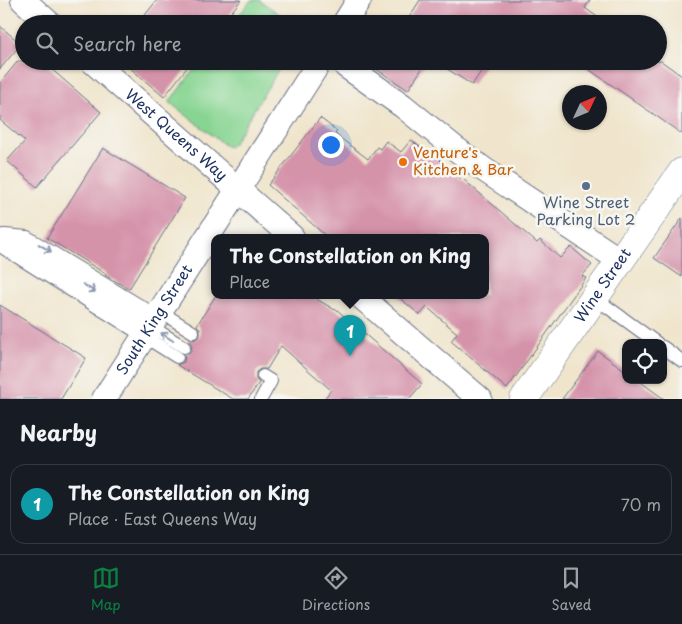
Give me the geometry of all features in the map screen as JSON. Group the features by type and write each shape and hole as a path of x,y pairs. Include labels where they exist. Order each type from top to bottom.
{"street":[{"path":"23,0 40,15"},
{"path":"350,15 359,0"},
{"name":"West Queens Way","path":"102,70 289,234"},
{"name":"South King Street","path":"104,399 314,70"},
{"path":"352,70 403,106 483,170 621,261"},
{"name":"Wine Street","path":"524,399 682,172"},
{"path":"364,299 480,399"}],"lane":[{"path":"1,238 27,237 152,322 180,352"},
{"path":"1,238 152,322 193,332"},
{"path":"595,298 651,339"},
{"path":"667,350 682,361"},
{"path":"259,396 271,382 262,376"}],"green space":[{"path":"251,0 259,0 281,15 239,15"},
{"path":"194,70 278,70 233,144 229,147 169,102"}],"building":[{"path":"157,0 241,0 229,15 145,15"},
{"path":"420,0 590,0 585,8 595,15 411,15"},
{"path":"0,26 15,39 15,51 0,69"},
{"path":"15,65 15,70 52,70 101,112 37,187 7,161 25,141 0,120 0,83"},
{"path":"667,65 682,76 682,134 590,70 667,70"},
{"path":"132,70 185,70 164,97"},
{"path":"378,70 421,70 408,90"},
{"path":"449,70 482,70 472,85"},
{"path":"320,118 337,131 335,134 368,159 377,147 380,149 386,141 401,152 411,140 429,154 431,152 537,243 540,240 560,258 571,247 592,265 582,276 586,278 507,389 451,341 457,333 427,307 420,315 401,299 489,299 489,234 324,234 268,185"},
{"path":"103,148 185,198 129,289 47,238"},
{"path":"682,218 682,277 654,258"},
{"path":"213,299 317,299 336,309 422,384 409,399 324,399 331,390 281,346 267,369 260,369 256,372 256,379 259,383 248,399 233,399 177,365 184,362 185,355 191,351 191,343 188,340 196,339 200,336 200,329 197,325"},
{"path":"0,305 86,358 61,399 0,399"},
{"path":"598,351 622,368 622,384 643,384 664,399 562,399"}],"place":[{"name":"Venture's Kitchen & Bar","path":"403,162"},
{"name":"Wine Street Parking Lot 2","path":"586,186"},
{"name":"The Constellation on King","path":"350,356"}]}
